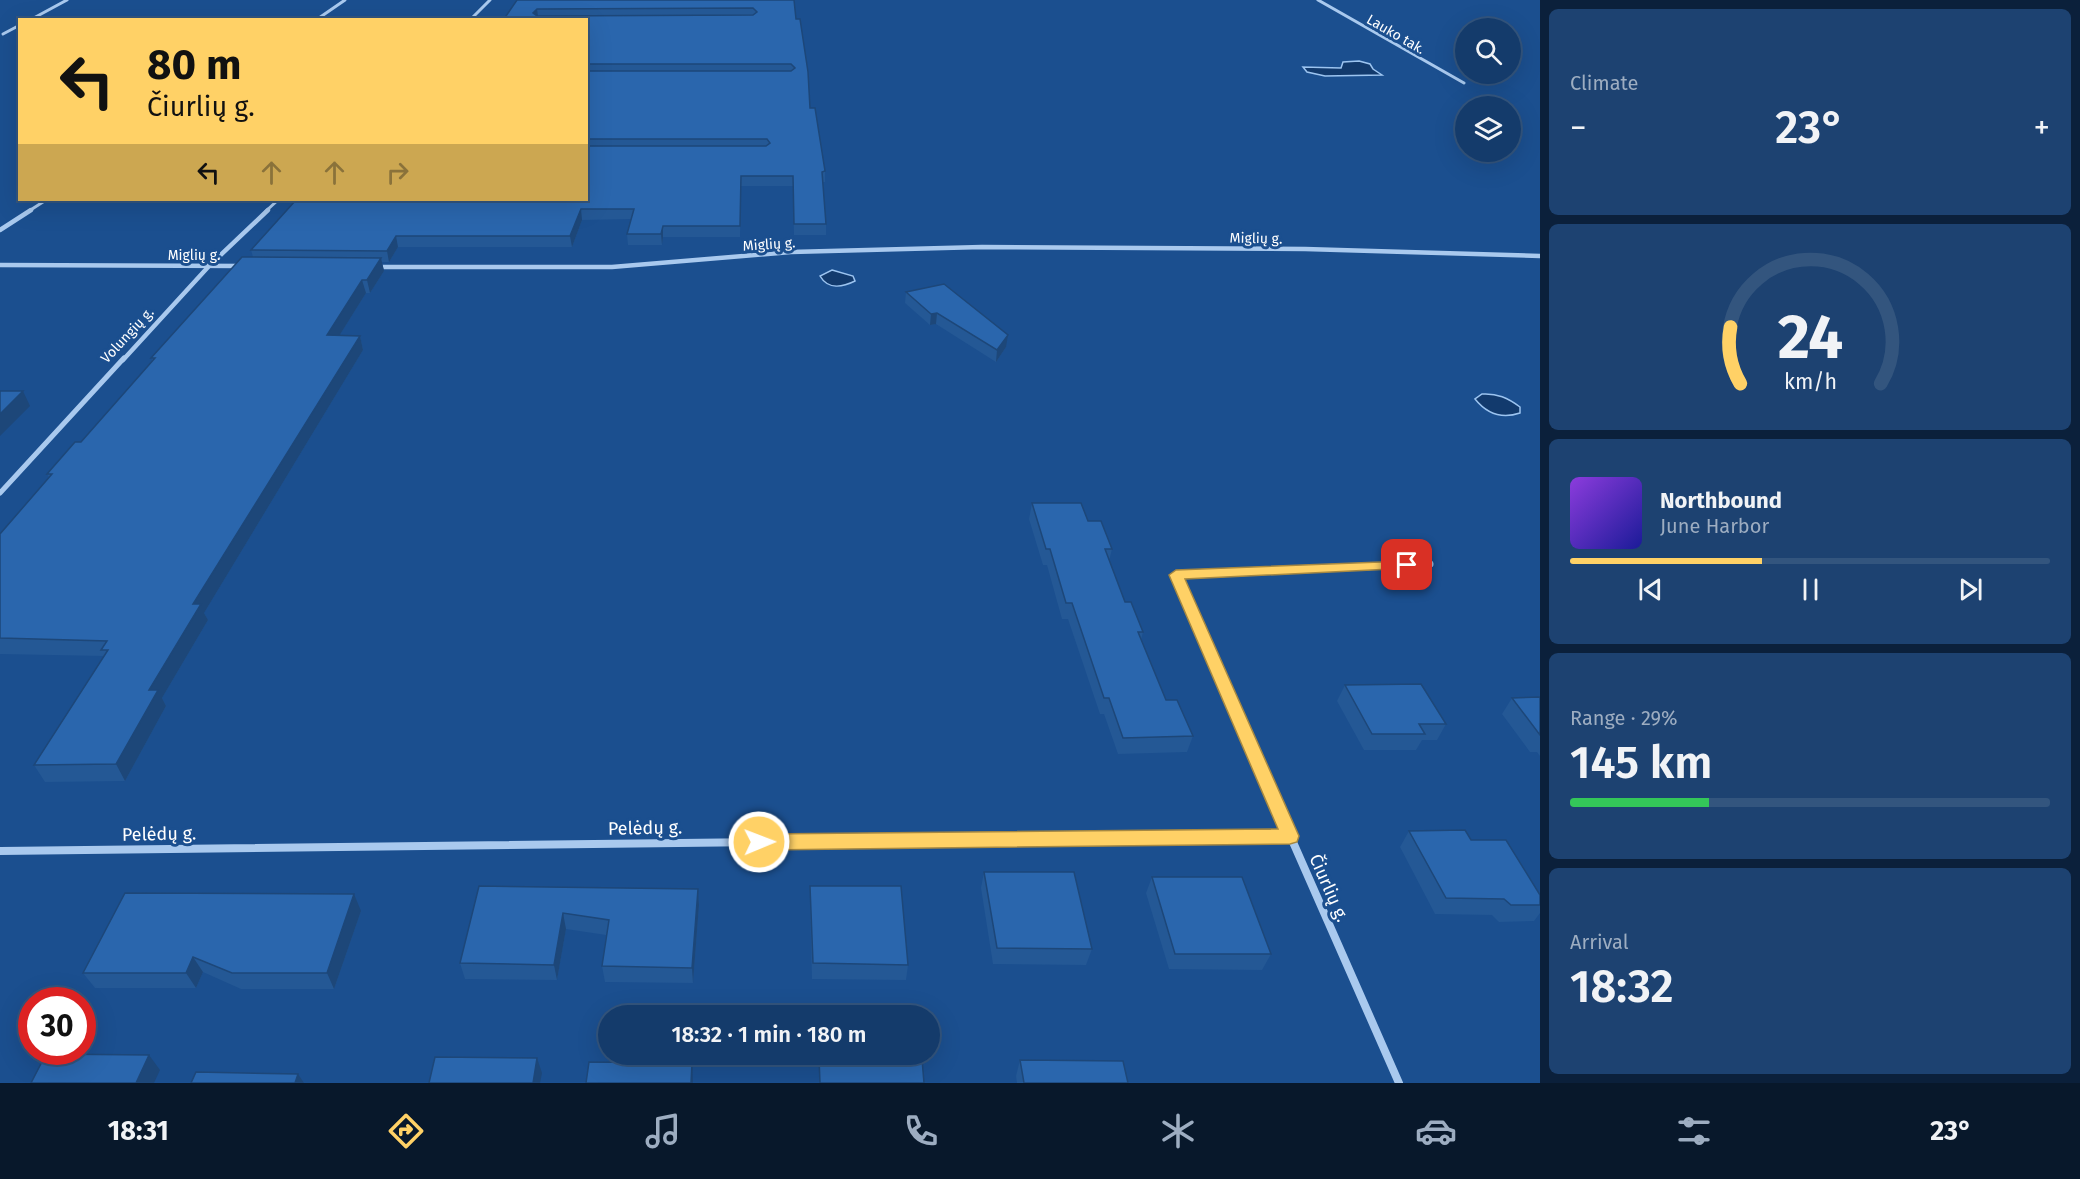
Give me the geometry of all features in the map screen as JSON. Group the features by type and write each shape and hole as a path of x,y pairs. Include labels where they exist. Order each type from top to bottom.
{"street":[{"path":"34,18 68,0"},
{"path":"319,18 345,0"},
{"path":"472,18 490,0"},
{"name":"Lauko tak.","path":"1318,0 1455,78"},
{"path":"3,34 18,26"},
{"path":"0,230 44,201"},
{"name":"Volungių g.","path":"0,493 209,266 277,201"},
{"name":"Miglių g.","path":"371,267 612,267 791,252 982,246 1305,249 1540,256"},
{"name":"Miglių g.","path":"0,265 244,266"},
{"name":"Čiurlių g.","path":"1399,1083 1176,575 1430,564"},
{"name":"Pelėdų g.","path":"0,851 1290,836"}],"water":[{"path":"1359,61 1370,64 1382,75 1325,76 1307,72 1303,67 1341,68 1343,62"},
{"path":"832,270 853,276 855,281 841,286 827,284 820,276"},
{"path":"1482,394 1493,394 1507,399 1520,407 1520,413 1501,415 1490,412 1475,399"}],"building":[{"path":"517,0 794,0 796,19 800,19 808,72 810,108 815,108 825,171 822,172 826,224 794,224 793,176 741,176 740,226 663,226 661,234 627,234 634,209 581,209 570,236 396,236 387,251 251,250 295,201 588,201 588,146 766,146 770,143 767,139 588,139 588,71 791,71 795,68 791,64 588,64 588,18 505,18","holes":["753,8 757,12 753,15 537,16 533,13 537,9"]},
{"path":"242,257 381,258 367,280 362,280 327,335 360,336 193,604 201,604 149,690 158,690 116,764 34,765 108,650 101,650 107,641 0,638 0,534 52,474 47,474 75,442 81,442 155,358 151,358"},
{"path":"944,284 1008,335 997,350 937,313 931,314 906,292"},
{"path":"0,391 23,391 0,414"},
{"path":"1032,503 1081,503 1088,521 1101,521 1112,549 1105,549 1125,602 1131,602 1143,632 1138,632 1166,700 1177,700 1193,736 1123,738 1109,698 1104,698 1072,603 1066,603 1050,549 1046,549"},
{"path":"1421,684 1446,724 1419,724 1425,734 1372,734 1345,685"},
{"path":"1540,697 1540,735 1512,698"},
{"path":"1465,830 1471,840 1506,840 1540,895 1540,905 1511,905 1504,899 1446,898 1409,831"},
{"path":"984,872 1074,872 1092,949 997,948"},
{"path":"1152,877 1242,877 1271,954 1175,954"},
{"path":"479,886 698,889 692,968 602,966 609,920 563,913 554,965 460,963"},
{"path":"810,886 901,886 908,965 813,963"},
{"path":"125,893 354,894 327,973 232,973 193,957 186,973 83,973"},
{"path":"96,1054 149,1055 136,1083 31,1083 40,1065 96,1065"},
{"path":"435,1057 537,1058 533,1083 429,1083"},
{"path":"1020,1060 1123,1061 1128,1083 1024,1083"},
{"path":"589,1062 598,1062 598,1065 692,1065 691,1083 586,1083"},
{"path":"819,1065 922,1065 924,1083 820,1083"},
{"path":"196,1072 298,1074 295,1083 191,1083"}],"route":[{"path":"759,842 1290,836 1176,575 1407,565"}]}
